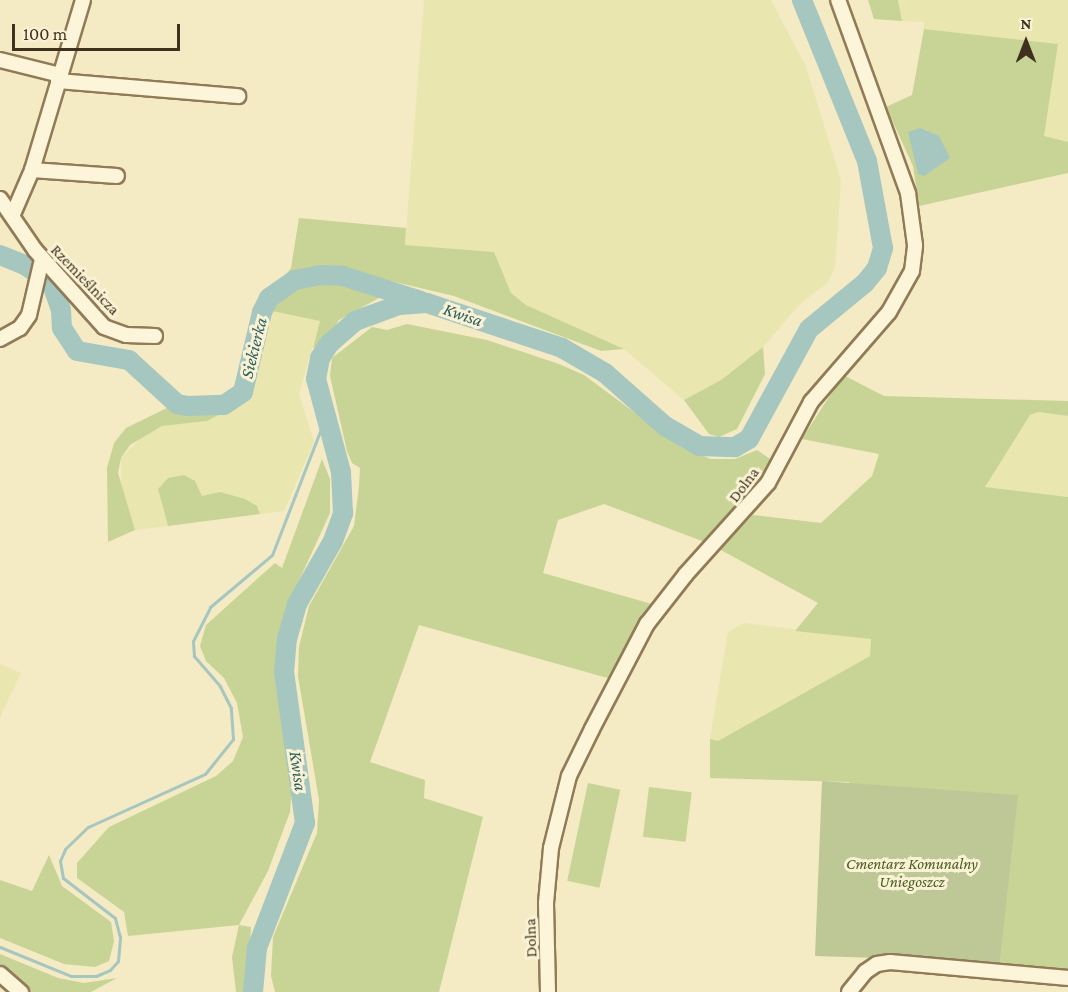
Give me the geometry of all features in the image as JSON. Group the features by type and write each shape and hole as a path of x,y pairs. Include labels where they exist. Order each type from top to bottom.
{"street":[{"path":"12,214 32,170 83,0"},
{"name":"Dolna","path":"548,992 546,903 551,848 569,776 592,729 648,624 686,574 768,483 810,402 889,312 912,271 915,245 908,194 838,0"},
{"path":"0,60 59,78 238,96"},
{"path":"32,170 117,176"},
{"name":"Rzemieślnicza","path":"0,199 12,214 40,263 104,327 126,334 155,336"},
{"path":"0,339 25,322 40,263"},
{"path":"849,992 865,972 877,964 890,962 1068,978"},
{"path":"0,974 21,992"}],"shaded area":[{"path":"424,0 771,0 806,67 841,180 835,267 828,282 800,304 763,347 721,380 684,400 624,349 526,305 511,293 494,252 405,245"},
{"path":"898,0 1068,0 1068,142 1043,137 1058,44 924,29 924,22 902,21"},
{"path":"272,311 320,321 299,394 314,442 284,511 260,514 257,506 202,497 195,481 161,502 168,526 135,530 121,487 121,458 146,433 162,426 207,421 246,401"},
{"path":"1038,412 1068,416 1068,497 985,487 1030,415"},
{"path":"744,623 872,639 870,656 718,741 710,739 728,632"},
{"path":"0,664 21,673 0,717"}],"green space":[{"path":"868,0 898,0 902,21 874,19"},
{"path":"924,29 1058,44 1044,136 1068,142 1068,173 919,206 913,166 886,107 912,95"},
{"path":"299,218 406,228 405,245 494,252 511,293 526,305 624,349 601,351 454,296 340,269 312,267 285,276 291,268"},
{"path":"328,281 373,288 379,291 379,298 339,320 323,346 313,348 320,321 272,311 260,358 264,318 271,302 301,282"},
{"path":"407,324 487,340 559,364 584,375 681,447 711,459 735,459 757,450 773,461 710,544 604,504 558,520 543,573 652,604 611,679 419,625 370,762 425,780 424,798 483,817 439,992 275,992 271,976 273,937 317,833 319,800 298,676 299,647 309,606 354,526 359,486 360,468 352,463 347,451 330,376 332,358 372,327 387,330"},
{"path":"763,347 765,374 737,429 719,437 709,434 684,400 721,380"},
{"path":"843,375 884,396 1068,401 1068,416 1038,412 1030,415 985,487 1068,497 1068,977 999,969 849,782 710,778 710,739 718,741 870,656 871,639 795,631 818,603 719,549 753,515 821,523 872,476 879,454 802,439"},
{"path":"246,401 207,421 162,426 130,445 121,458 118,473 135,530 108,542 107,468 114,443 126,428 169,407 192,412 231,408"},
{"path":"322,459 330,479 330,513 292,596 276,658 282,712 294,762 290,812 268,871 239,925 128,936 124,912 77,878 77,863 109,827 216,776 233,761 243,737 237,703 224,678 206,661 200,646 206,625 275,563 282,568"},
{"path":"184,475 195,481 202,496 220,492 245,499 257,506 260,514 168,526 158,489 168,478"},
{"name":"Cmentarz Komunalny Uniegoszcz","path":"822,781 1018,795 999,969 910,959 815,956"},
{"path":"588,783 620,790 599,888 567,881"},
{"path":"649,787 692,792 686,842 643,837"},
{"path":"49,855 62,886 111,922 114,941 109,961 95,967 64,964 0,938 0,880 32,891"},
{"path":"239,925 251,927 247,992 236,992 232,957"},
{"path":"0,954 58,978 84,983 117,978 91,992 26,992 0,969"}],"water":[{"path":"920,128 939,136 950,158 924,176 918,174 908,132"}],"waterway":[{"name":"Kwisa","path":"253,992 257,948 305,823 284,672 287,639 297,604 333,541 343,513 341,472 316,379 320,358 329,344 355,321 399,305 427,303 562,348 605,373 665,426 699,446 735,447 749,439 809,329 865,283 877,268 883,248 867,161 802,0"},
{"name":"Siekierka","path":"0,255 25,265 52,284 61,310 62,328 77,351 129,360 177,404 187,406 224,405 243,392 262,312 269,298 295,280 320,275 343,276 421,301"},
{"path":"0,947 71,976 96,976 110,970 118,961 120,937 115,918 63,878 60,861 65,849 88,827 205,774 233,739 231,708 220,686 194,656 193,641 210,607 272,555 324,421"}]}
